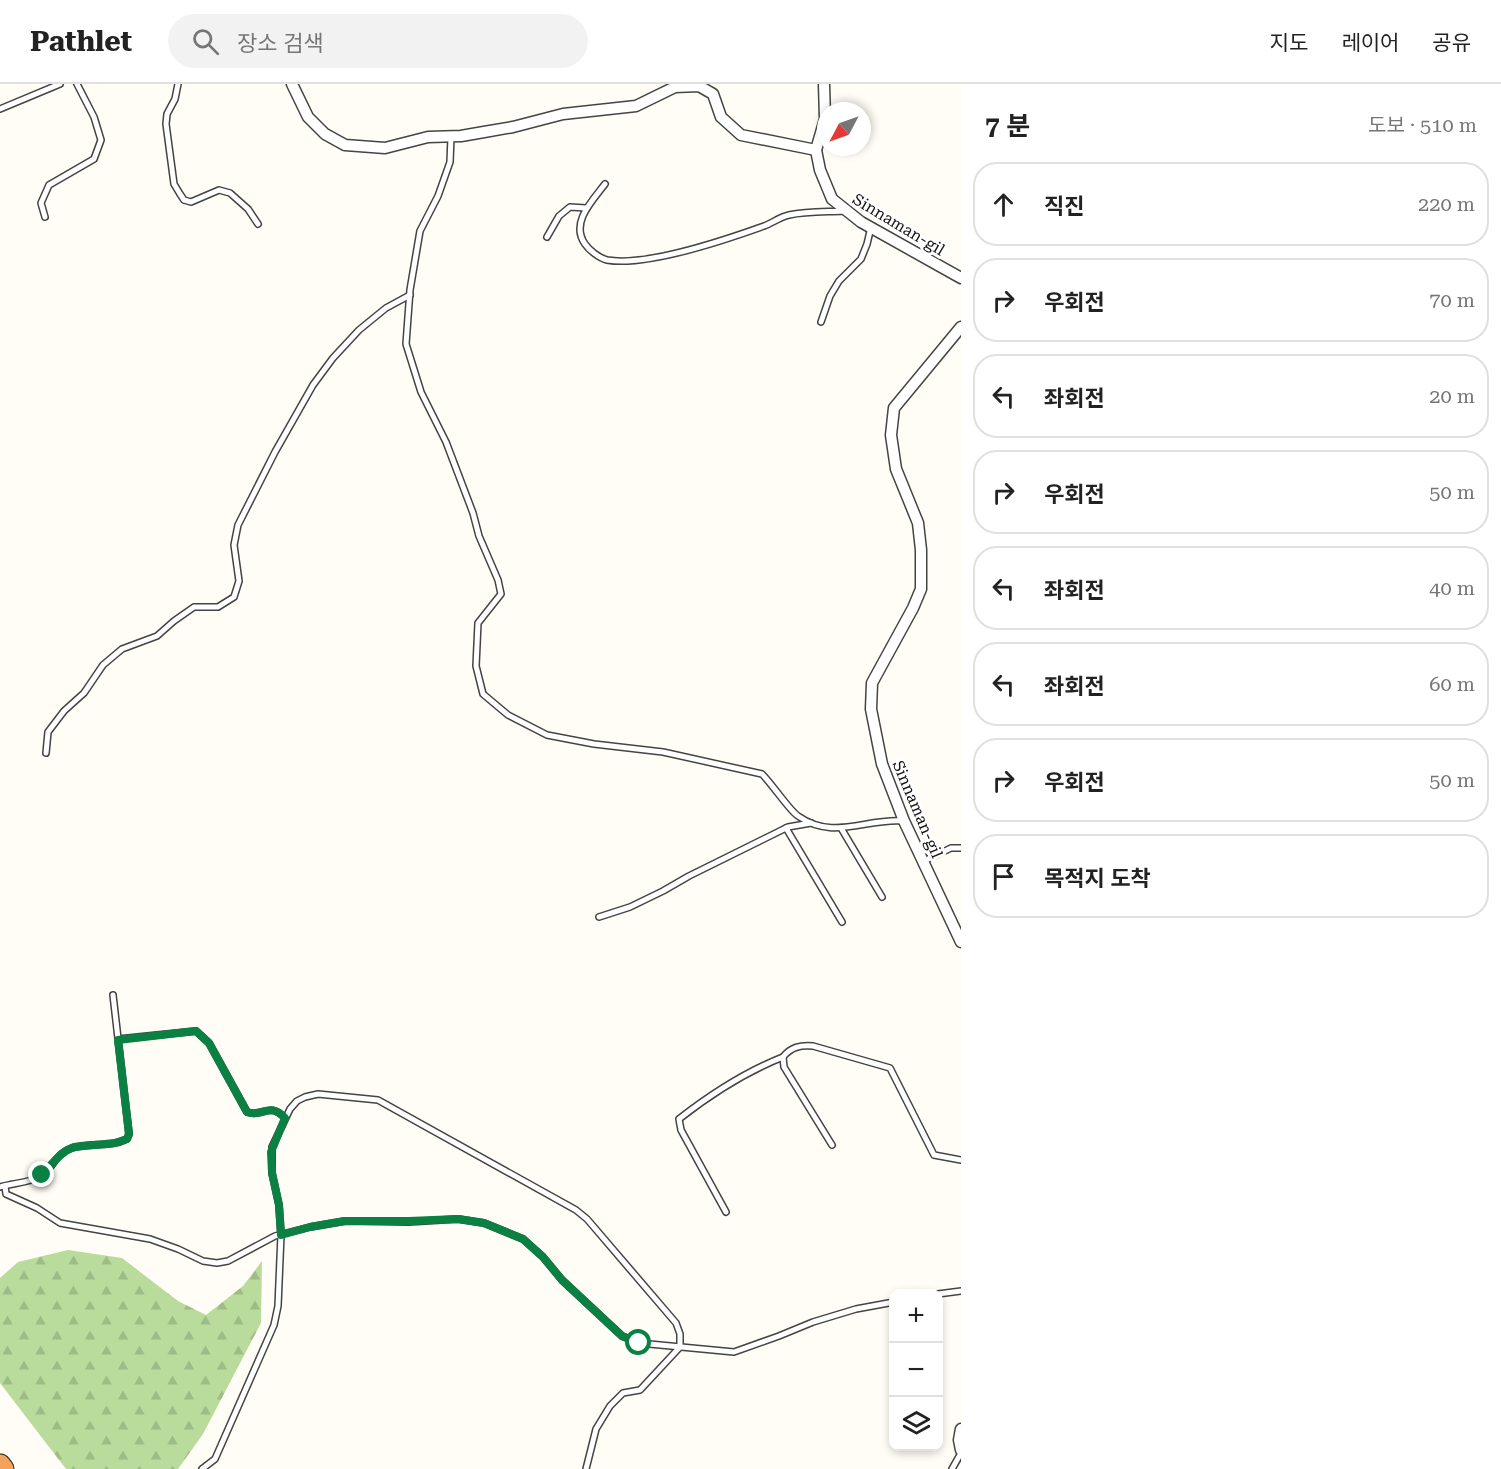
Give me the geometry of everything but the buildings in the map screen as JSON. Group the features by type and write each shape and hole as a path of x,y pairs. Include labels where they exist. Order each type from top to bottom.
{"highway":[{"path":"0,1465 3,1469"}],"street":[{"path":"292,84 308,117 326,134 345,145 385,148 428,137 451,137 513,127 563,114 636,106 675,87 699,86 712,94 721,117 741,135 816,150 825,119 824,84"},
{"name":"Sinnaman-gil","path":"816,150 820,170 832,199 871,227 961,278"},
{"name":"Sinnaman-gil","path":"961,327 894,408 891,435 896,469 918,523 921,589 872,683 871,709 882,764 904,821 961,942"},
{"path":"961,1429 959,1440 961,1451"}],"lane":[{"path":"0,109 60,84"},
{"path":"45,217 41,203 50,186 94,159 101,140 94,117 77,84"},
{"path":"178,84 175,99 167,114 166,124 174,184 184,200 191,202 219,190 230,192 248,209 258,224"},
{"path":"451,137 450,162 438,196 420,231 410,295 406,344 421,392 446,442 473,513 479,536 498,580 501,594 478,623 476,666 483,694 508,715 548,735 663,752 762,774 797,816 831,830 887,820 904,821"},
{"path":"605,184 586,208 578,227 581,239 588,248 604,259 627,261 675,254 755,229 788,215 846,211"},
{"path":"547,237 559,216 570,207 586,208"},
{"path":"821,322 830,296 839,280 861,259 871,227"},
{"path":"46,753 48,732 64,711 84,693 103,665 115,654 122,649 158,636 194,607 218,608 234,597 239,580 234,545 238,525 275,452 313,385 333,358 359,330 386,308 410,295"},
{"path":"599,917 630,907 786,828 813,823"},
{"path":"786,828 842,922"},
{"path":"841,828 882,897"},
{"path":"923,861 951,848 961,848"},
{"path":"113,995 129,1134 127,1139 115,1143 74,1147 59,1155 39,1177 2,1186 6,1194 37,1208 60,1223 150,1239 210,1263 228,1261 281,1235 345,1221 458,1219 484,1223 523,1239 543,1257 562,1280 626,1339 639,1343 680,1347 734,1352 813,1322 856,1309 889,1303"},
{"path":"118,1040 196,1031 209,1043 247,1112 255,1114 273,1110 278,1111 285,1118"},
{"path":"726,1212 681,1130 679,1119 726,1085 764,1064 783,1057 789,1050 801,1046 813,1046 890,1068 934,1155 961,1160"},
{"path":"783,1057 784,1067 832,1145"},
{"path":"202,1469 215,1459 274,1324 278,1306 281,1235 271,1152 285,1118 297,1101 318,1094 378,1100 576,1210 588,1219 671,1316 679,1328 680,1347 640,1390 623,1393 610,1406 596,1429 586,1469"},
{"path":"943,1293 961,1291"},
{"path":"952,1469 961,1451"}],"green space":[{"path":"68,1250 122,1258 178,1301 206,1315 243,1286 262,1261 261,1323 203,1434 178,1469 66,1469 0,1383 0,1278 18,1262"}],"route":[{"path":"42,1175 59,1155 68,1149 122,1142 127,1139 129,1134 118,1040 144,1035 196,1031 209,1043 247,1112 255,1114 273,1110 278,1111 285,1118 271,1152 281,1235 345,1221 458,1219 484,1223 520,1236 543,1257 562,1280 622,1336 639,1343"}]}
